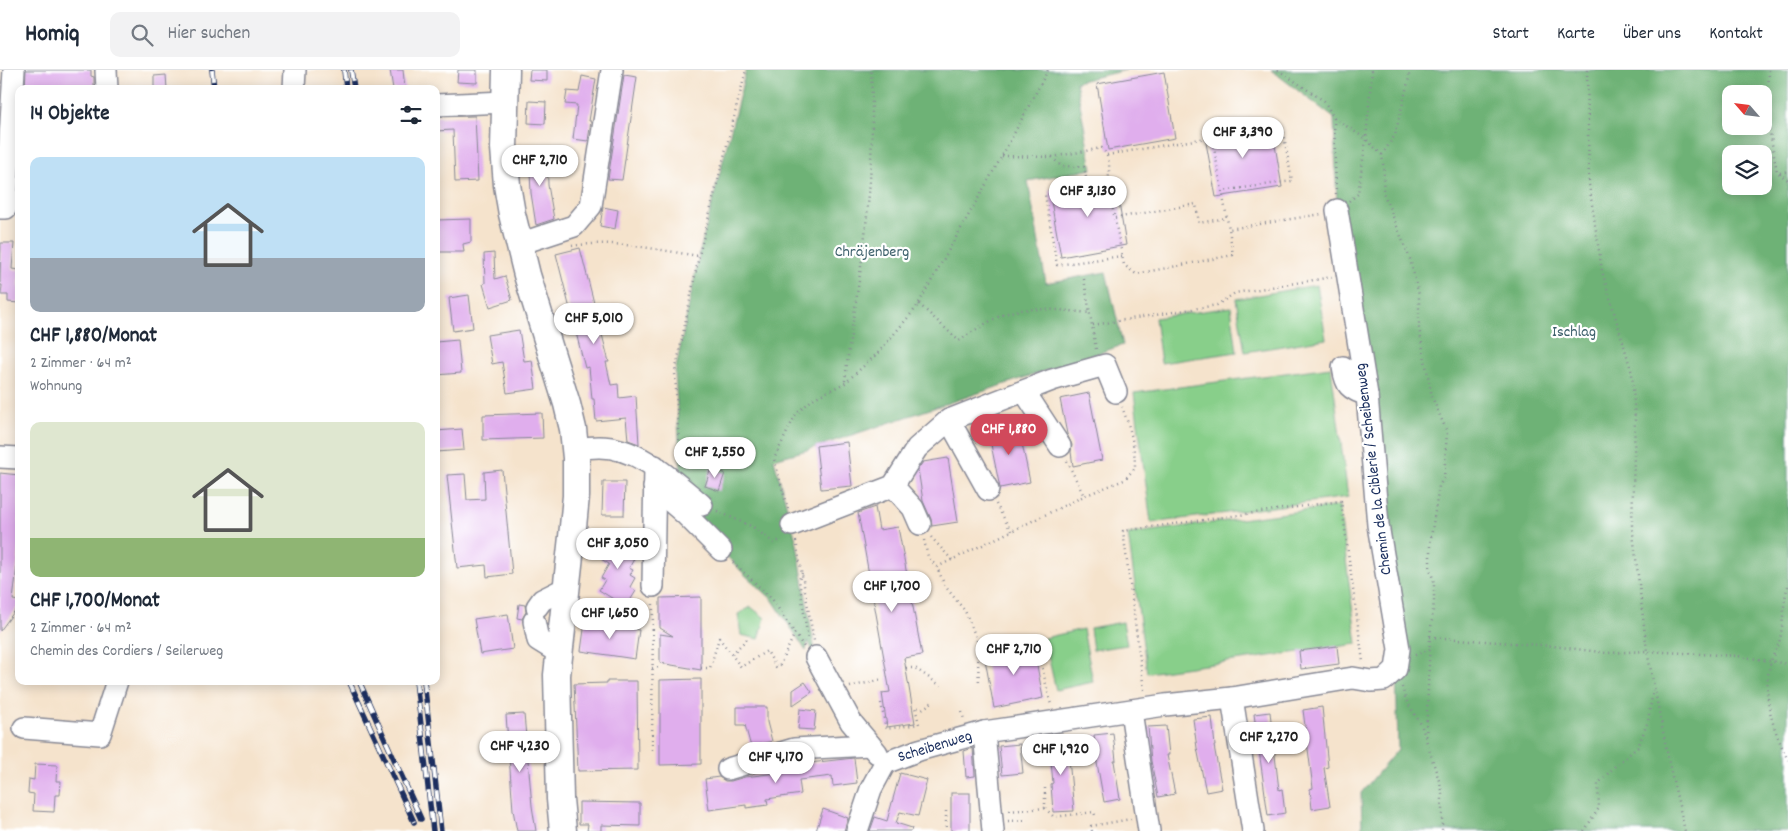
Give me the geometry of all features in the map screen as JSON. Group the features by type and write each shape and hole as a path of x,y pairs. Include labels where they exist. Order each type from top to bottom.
{"main road":[{"path":"506,70 504,148 507,185 518,244 566,402 576,449 576,496 557,675 557,734 563,831"}],"street":[{"path":"0,208 6,208 14,70"},
{"path":"106,70 107,85"},
{"path":"294,85 295,70"},
{"path":"518,244 574,226 591,206 612,70"},
{"path":"440,105 505,102"},
{"name":"Chemin de la Ciblerie / Scheibenweg","path":"1331,212 1367,395 1378,525 1400,649 1396,669"},
{"path":"793,529 893,486 917,448 949,420 1052,380 1105,365 1116,392"},
{"path":"1343,367 1348,386 1367,395"},
{"path":"1024,391 1060,446"},
{"path":"949,420 993,499"},
{"path":"576,449 601,447 640,458 655,466 682,488 693,509 721,550"},
{"path":"0,457 15,458"},
{"path":"649,550 655,466"},
{"path":"893,486 913,508 920,524"},
{"path":"654,487 693,509"},
{"path":"653,586 654,487"},
{"path":"559,653 538,640 535,614 542,600 566,588"},
{"path":"810,649 851,722 886,763 870,789 857,831"},
{"path":"999,826 984,732 1138,704 1232,698 1353,678 1371,681 1384,680 1396,669"},
{"path":"24,728 100,734 116,685"},
{"path":"1232,698 1253,831"},
{"path":"1138,704 1143,825"},
{"name":"Scheibenweg","path":"886,763 919,750 984,732"},
{"path":"728,769 794,749 870,744"}],"path":[{"path":"682,488 675,373 699,256 746,70"},
{"path":"845,383 867,217 872,156 871,70"},
{"path":"810,649 802,572 793,529 774,459 796,414 814,398 845,383 878,353 919,304 1048,70"},
{"path":"1278,70 1324,100 1334,118 1366,139 1382,155 1384,171 1383,192 1410,259 1420,295 1419,328 1432,397 1447,432 1444,478 1439,486 1430,544 1430,568 1434,583 1434,602 1430,637 1426,740"},
{"path":"1229,229 1331,212 1358,194 1366,139 1372,70"},
{"path":"1382,155 1395,135 1409,70"},
{"path":"1587,70 1589,184 1602,271 1632,373 1635,418 1632,525 1647,651 1671,772 1685,831"},
{"path":"1769,70 1767,115 1779,173 1788,180"},
{"path":"1331,212 1334,118"},
{"path":"1107,155 1282,125 1292,181 1222,191"},
{"path":"1002,156 1052,157 1102,148 1107,155 1110,168 1108,185 1124,265 1136,274 1233,255 1212,137"},
{"path":"1052,157 1061,166 1084,167 1088,188"},
{"path":"1779,173 1788,171"},
{"path":"1108,185 1045,195 1057,266 1122,256"},
{"path":"1115,218 1196,204 1199,223 1226,218"},
{"path":"559,231 565,248 591,243 620,244 699,256"},
{"path":"1093,325 1217,305 1235,293 1324,278"},
{"path":"1084,279 1093,325 1098,367"},
{"path":"919,304 959,341 968,334 1011,312 1044,309 1090,313"},
{"path":"937,567 1084,496 1124,480 1135,468 1135,455 1129,426 1116,392"},
{"path":"1071,471 1084,496"},
{"path":"993,499 1011,531"},
{"path":"1138,704 1123,530 1341,501 1364,669"},
{"path":"693,509 754,527 774,543 793,529"},
{"path":"920,524 952,560"},
{"path":"920,524 928,557 937,567 946,586 965,611 977,640 979,684"},
{"path":"721,550 772,599 795,633 810,649"},
{"path":"802,572 799,580 810,649"},
{"path":"652,750 653,586"},
{"path":"1788,586 1784,599 1779,642 1771,662 1767,692 1770,716 1788,760"},
{"path":"701,668 710,668 719,638 741,667 767,651 776,667 779,667 795,633"},
{"path":"732,654 747,639 746,636"},
{"path":"1430,637 1553,646 1607,653 1647,651 1738,656 1788,664"},
{"path":"977,649 1035,638 1051,706"},
{"path":"652,668 660,667"},
{"path":"906,668 916,668 941,686"},
{"path":"1396,669 1406,700 1421,724 1442,790 1442,831"},
{"path":"834,690 882,679"},
{"path":"1584,831 1599,808 1598,784 1616,765 1638,748 1648,721 1654,686"},
{"path":"881,703 886,729 919,724 915,707 922,709 933,702"},
{"path":"1045,784 1045,808 1054,817 1094,812 1096,818"},
{"path":"1007,811 1045,808"},
{"path":"946,811 946,831"},
{"path":"999,826 1028,820"},
{"path":"1092,831 1091,826 1143,825"}],"green space":[{"name":"Chräjenberg","path":"746,70 1126,70 1076,82 1092,169 1028,181 1046,283 1106,272 1123,345 807,450 774,459 797,544 816,657 808,641 806,651 772,599 721,550 682,488 675,373 700,251"},
{"name":"Ischlag","path":"1271,70 1788,70 1788,831 1362,831 1361,793 1398,749 1396,669 1337,210 1334,118"},
{"path":"1317,285 1326,339 1245,352 1236,299"},
{"path":"1231,307 1237,352 1161,363 1155,318"},
{"path":"1331,367 1348,497 1151,523 1134,393"},
{"path":"1339,506 1357,644 1147,673 1128,534"},
{"path":"751,607 765,618 759,639 741,635 738,614"},
{"path":"1123,622 1127,645 1093,650 1090,628"},
{"path":"1083,629 1093,682 1056,690 1044,638"}],"building":[{"path":"26,70 91,70 91,76 94,77 94,85 25,85"},
{"path":"390,70 403,70 405,85 392,85"},
{"path":"458,70 477,70 477,83 457,82"},
{"path":"530,70 547,70 547,81 529,80"},
{"path":"1164,72 1175,138 1108,150 1097,84"},
{"path":"166,75 167,85 154,85 154,76"},
{"path":"624,75 637,77 622,180 608,179"},
{"path":"582,76 596,79 589,121 591,121 588,141 573,139 577,105 565,104 567,91 579,92"},
{"path":"529,101 546,102 545,124 528,123"},
{"path":"475,116 478,181 455,182 453,130 440,131 440,117"},
{"path":"1271,121 1282,187 1216,197 1204,132"},
{"path":"544,151 547,153 548,185 554,219 536,225 531,193 529,152"},
{"path":"1115,179 1126,245 1061,257 1049,190"},
{"path":"603,207 618,210 615,229 600,226"},
{"path":"471,219 471,242 463,244 464,252 440,252 440,220"},
{"path":"1,243 14,243 12,269 15,269 15,303 8,302 8,295 1,295 2,285 0,285"},
{"path":"580,248 609,362 606,362 611,385 618,384 619,398 636,396 639,444 628,440 626,418 596,421 589,367 585,368 556,254"},
{"path":"494,253 495,279 505,276 512,300 490,307 483,284 485,283 484,254"},
{"path":"469,295 473,328 453,331 449,298"},
{"path":"519,330 524,361 532,360 536,389 507,393 502,362 492,364 487,335"},
{"path":"458,340 461,373 440,375 440,342"},
{"path":"1089,393 1102,460 1073,466 1072,445 1067,434 1060,399"},
{"path":"542,413 543,438 483,440 483,415"},
{"path":"1018,424 1030,482 1000,488 988,430"},
{"path":"462,429 464,450 440,452 440,431"},
{"path":"847,442 852,486 821,489 816,446"},
{"path":"948,458 958,522 932,526 923,501 918,469 923,462"},
{"path":"711,468 725,473 719,491 705,486"},
{"path":"502,470 512,574 487,577 486,565 457,568 447,475 465,474 467,500 485,499 484,472"},
{"path":"0,473 15,475 15,583 13,600 15,600 15,610 0,631"},
{"path":"603,482 625,482 624,515 602,515"},
{"path":"875,507 879,530 898,527 922,655 904,658 915,723 887,727 882,693 890,692 858,513"},
{"path":"609,531 633,545 627,555 634,559 629,568 633,570 630,575 635,578 630,587 636,591 626,607 599,590 605,580 601,578 609,564 601,559 608,548 601,543"},
{"path":"701,597 701,670 660,663 660,634 673,636 660,628 660,598"},
{"path":"519,604 525,605 526,612 522,619 517,618"},
{"path":"508,614 513,649 480,654 474,619"},
{"path":"585,622 639,630 635,659 581,651"},
{"path":"1033,644 1043,698 994,708 984,654"},
{"path":"1337,646 1339,664 1301,669 1299,651"},
{"path":"701,679 701,764 660,765 660,680"},
{"path":"607,681 637,681 638,770 578,771 574,684 607,683"},
{"path":"805,682 812,692 793,705 793,690"},
{"path":"737,707 767,707 767,722 772,741 751,747 745,725 737,725"},
{"path":"1322,707 1328,767 1324,768 1330,806 1312,809 1310,789 1313,788 1303,710"},
{"path":"800,709 816,711 814,730 798,729"},
{"path":"1270,712 1279,790 1282,789 1285,813 1268,816 1254,714"},
{"path":"524,714 536,831 517,831 513,810 506,715"},
{"path":"1212,717 1214,746 1222,789 1206,792 1193,719"},
{"path":"1166,726 1169,755 1167,755 1175,794 1158,797 1151,761 1148,727"},
{"path":"1113,733 1116,761 1114,761 1120,799 1104,802 1094,735"},
{"path":"1067,738 1074,811 1053,812 1051,784 1053,783 1049,740"},
{"path":"1020,744 1023,773 1002,775 999,746"},
{"path":"973,748 975,776 966,777 964,751"},
{"path":"854,758 857,783 833,786 832,776 799,780 801,794 767,799 768,805 746,808 746,805 709,810 705,779 719,777 725,781 731,781 776,773 775,768 782,766"},
{"path":"35,764 57,765 56,781 61,781 60,795 55,795 54,812 33,811 34,794 28,793 29,779 34,780"},
{"path":"900,773 927,780 918,816 900,812 896,823 912,828 911,831 870,831 875,817 887,821"},
{"path":"951,793 970,793 970,831 951,831"},
{"path":"579,802 640,803 640,826 601,825 601,831 587,831 588,824 579,824"},
{"path":"823,809 848,818 844,831 816,831"}],"railway":[{"path":"212,70 214,85"},
{"path":"344,70 346,85"},
{"path":"351,70 353,85"},
{"path":"351,685 414,822"},
{"path":"361,685 421,819"},
{"path":"416,685 433,831"},
{"path":"424,685 441,831"}]}
